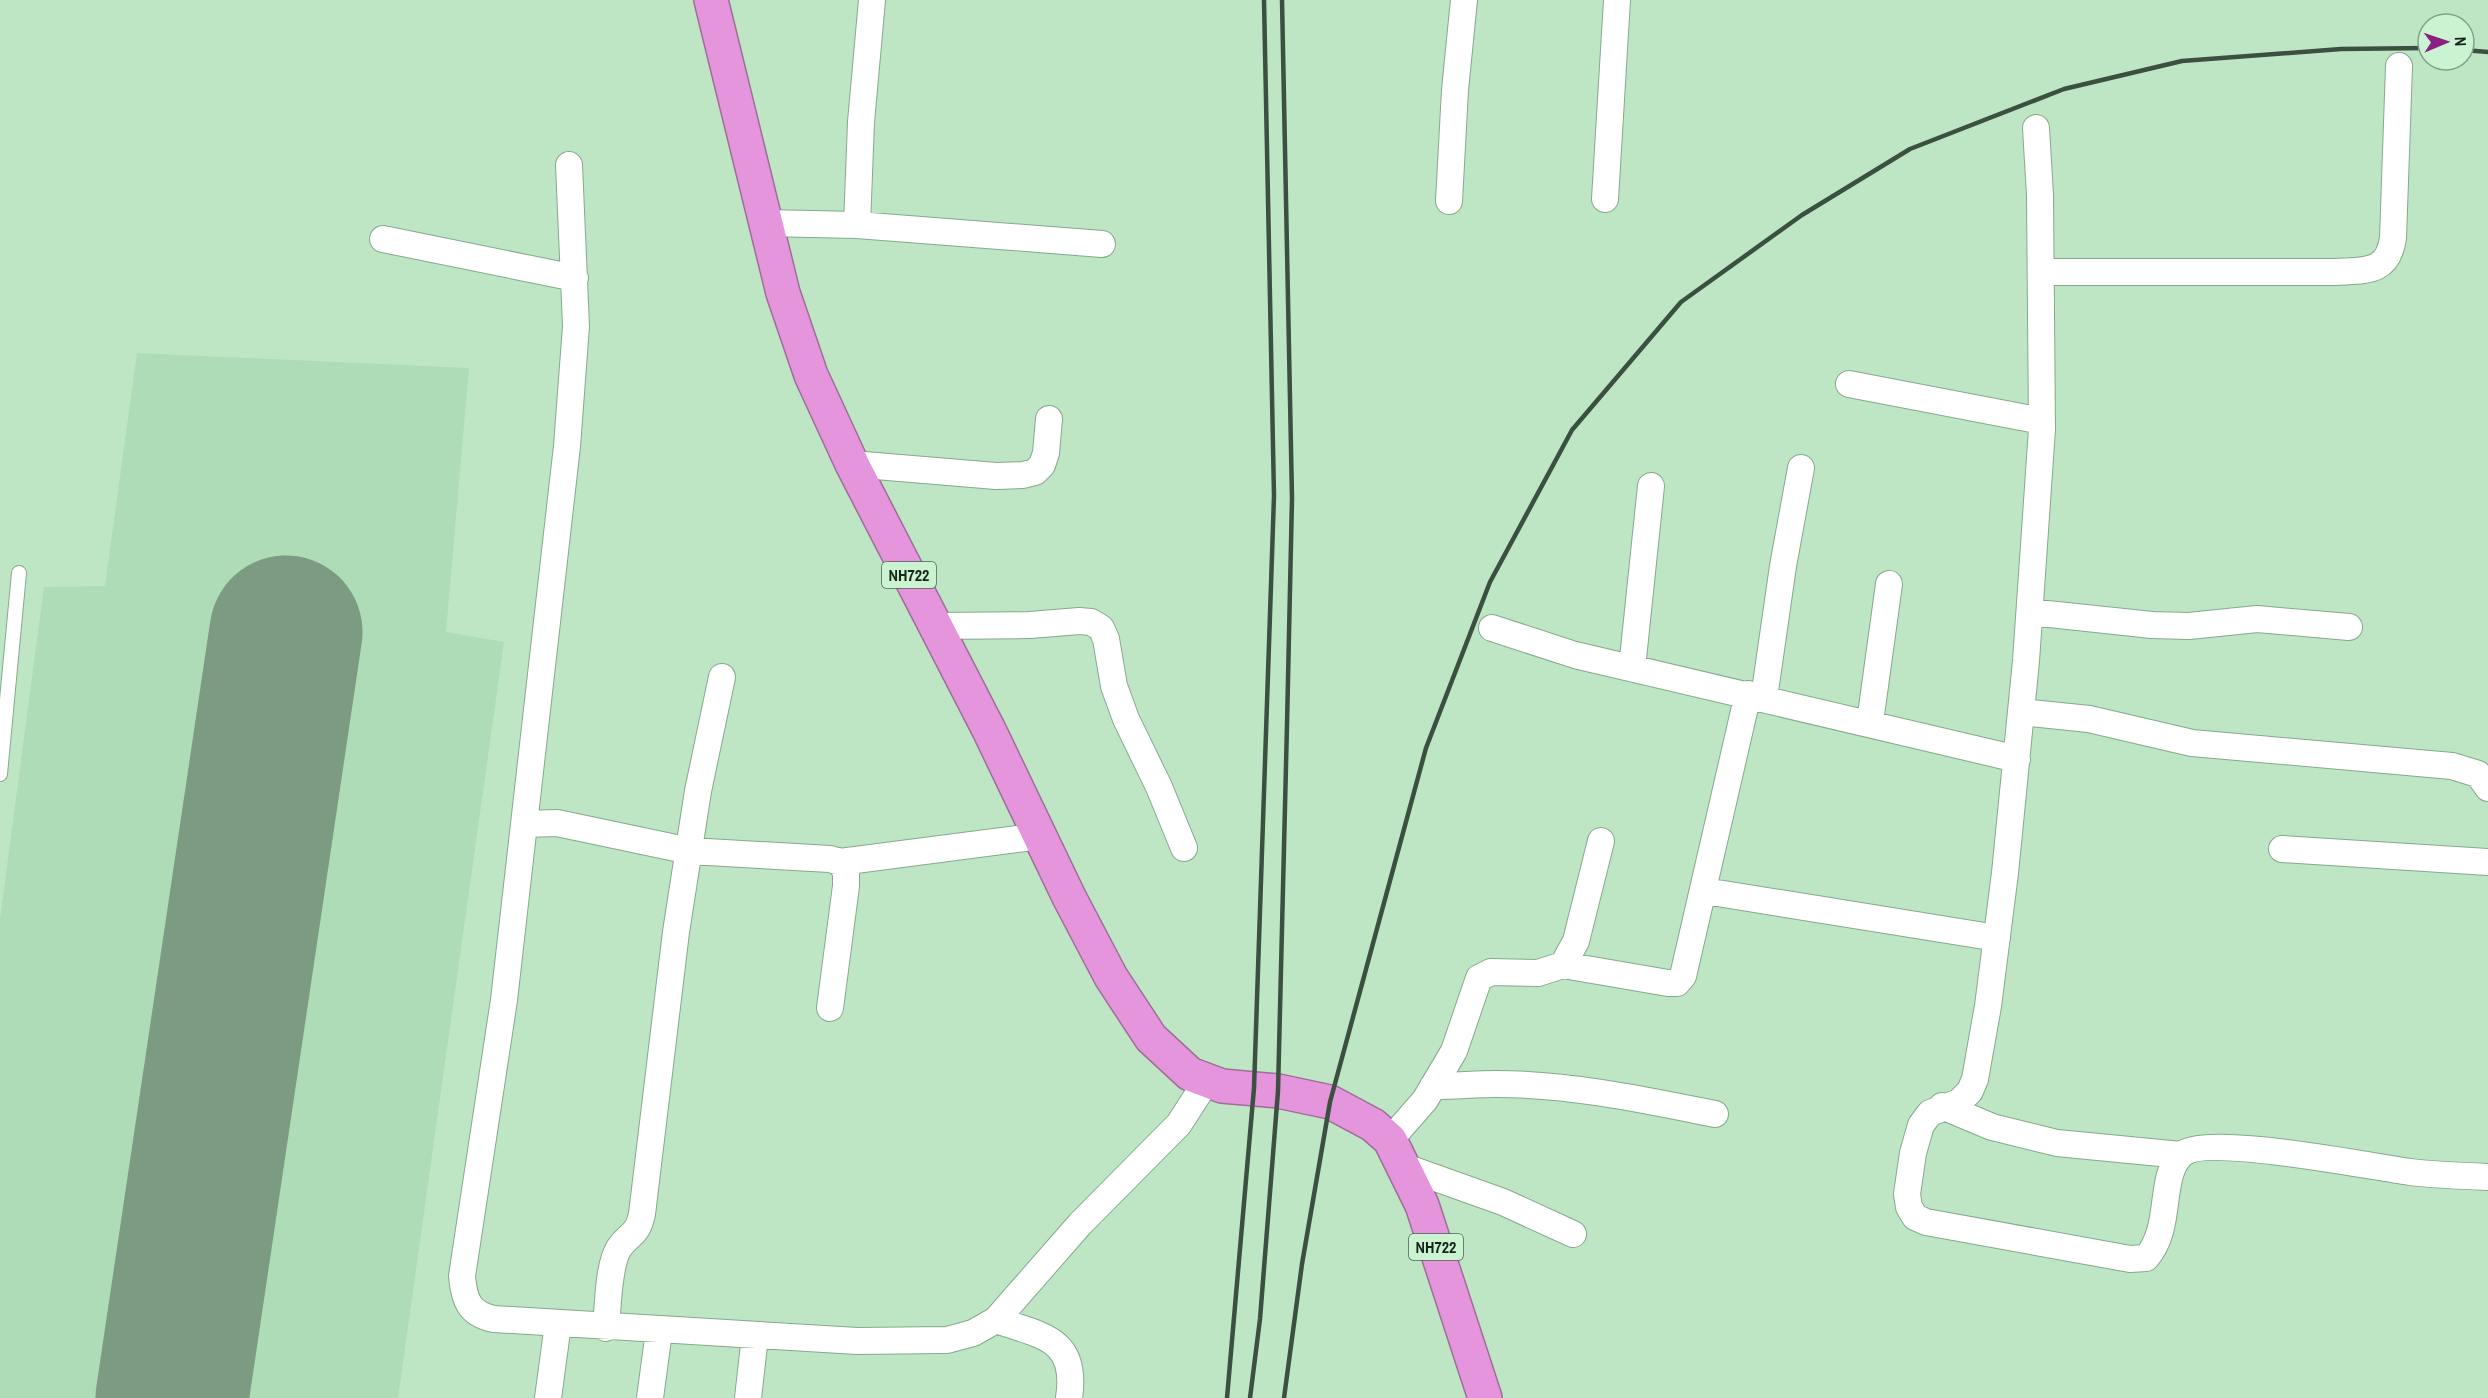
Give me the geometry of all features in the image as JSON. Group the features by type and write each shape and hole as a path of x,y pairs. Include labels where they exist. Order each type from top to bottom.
{"highway":[{"name":"NH722","path":"711,0 783,293 811,375 852,464 1041,836 1069,897 1132,1013 1151,1038 1171,1058 1190,1074 1206,1083 1278,1091 1330,1102 1373,1125 1397,1154 1422,1205 1485,1398"}],"street":[{"path":"857,225 861,122 872,0"},
{"path":"1449,201 1455,90 1464,0"},
{"path":"1605,199 1617,0"},
{"path":"2041,272 2324,272 2364,270 2382,265 2391,254 2393,238 2399,66"},
{"path":"2036,128 2040,195 2042,420 2030,612 2017,759 1997,938 1975,1079 1970,1091 1959,1102 1942,1106 1930,1113 1921,1125 1913,1153 1907,1194 1909,1207 1915,1217 1949,1228 2130,1259 2146,1258 2156,1247 2172,1168 2181,1155 2192,1148 2263,1151 2370,1164 2408,1172 2488,1177"},
{"path":"568,165 576,326 567,446 504,1000 462,1276 464,1294 470,1309 481,1317 606,1328 857,1341 947,1340 973,1333 996,1320 1080,1224 1179,1124 1206,1083"},
{"path":"766,223 857,225 1102,244"},
{"path":"383,239 575,278"},
{"path":"1849,384 2042,420"},
{"path":"852,464 996,476 1023,475 1035,472 1042,465 1046,453 1049,419"},
{"path":"1573,1234 1397,1154 1454,1051 1475,988 1484,973 1538,973 1563,965 1677,983 1683,976 1756,696 1802,468"},
{"path":"1632,668 1652,486"},
{"path":"1870,722 1889,584"},
{"path":"2030,612 2152,625 2189,626 2257,619 2349,627"},
{"path":"935,626 1030,625 1078,621 1091,622 1101,628 1106,639 1114,686 1126,719 1159,787 1184,848"},
{"path":"1492,628 1575,655 1870,722 2017,759"},
{"path":"606,1328 615,1259 619,1248 639,1227 642,1214 664,1014 698,791 722,677"},
{"path":"2021,712 2089,719 2192,743 2452,766 2478,774 2488,789"},
{"path":"524,824 557,823 690,851 830,859 840,862 1041,836"},
{"path":"1563,965 1576,941 1601,841"},
{"path":"2282,849 2488,862"},
{"path":"830,1008 846,886 846,872 840,862"},
{"path":"1705,891 1997,938"},
{"path":"1433,1086 1499,1084 1542,1087 1653,1102 1715,1114"},
{"path":"1942,1106 1992,1127 2057,1143 2181,1155"},
{"path":"996,1320 1058,1343 1068,1358 1071,1379 1069,1398"},
{"path":"548,1398 558,1324"},
{"path":"650,1398 659,1331"},
{"path":"748,1398 755,1336"}],"lane":[{"path":"0,774 20,573"}],"shaded area":[{"path":"137,353 469,368 446,632 504,642 398,1398 0,1398 0,919 44,587 105,586"}],"runway":[{"path":"172,1398 286,632"}],"railway":[{"path":"1227,1398 1254,1088 1274,496 1264,0"},
{"path":"1250,1398 1260,1319 1278,1091 1287,725 1292,498 1282,0"},
{"path":"1284,1398 1302,1264 1330,1102 1426,748 1490,582 1572,430 1681,302 1802,215 1910,149 2064,89 2182,61 2341,49 2416,48"},
{"path":"2476,51 2488,52"}]}
